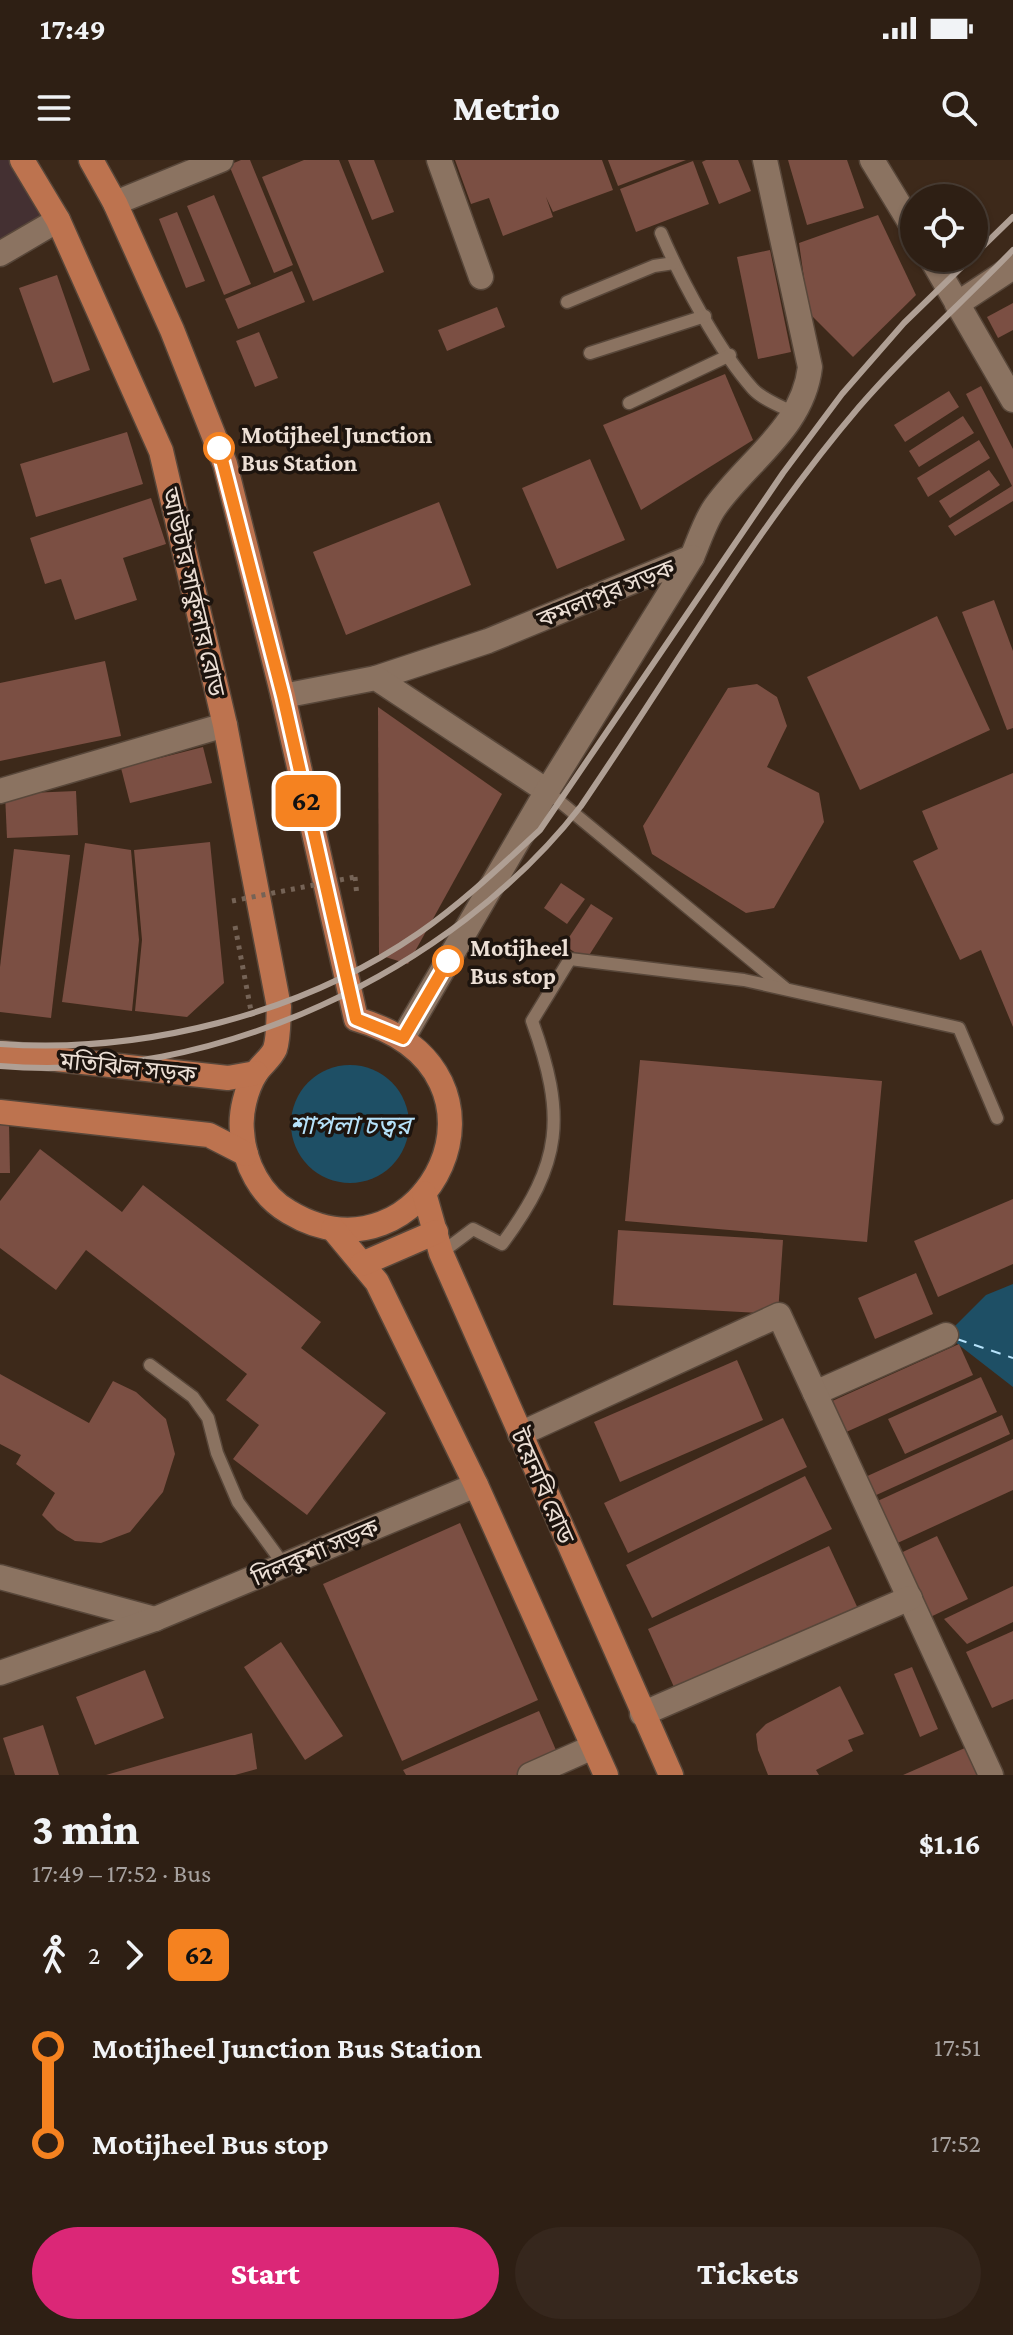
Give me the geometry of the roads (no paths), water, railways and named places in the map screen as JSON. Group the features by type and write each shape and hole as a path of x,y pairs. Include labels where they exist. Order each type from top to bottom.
{"main road":[{"name":"আউটার সার্কুলার রোড","path":"22,160 58,220 161,451 225,725 270,946 279,1007 275,1049 256,1073"},
{"path":"91,160 115,203 172,330 225,464 283,696 356,1019 403,1038 427,1059 443,1086 450,1117 448,1148 436,1177 408,1209 362,1229 333,1229 305,1222 279,1207 260,1185 246,1154 241,1130 245,1101 256,1073"},
{"name":"মতিঝিল সড়ক","path":"0,1053 228,1078 256,1073"},
{"path":"0,1112 209,1135 246,1154"},
{"name":"টয়েনবি রোড","path":"424,1193 439,1242 520,1434 671,1775"},
{"path":"333,1229 377,1282 476,1485 606,1775"},
{"path":"362,1264 439,1242"}],"street":[{"path":"115,203 221,160"},
{"path":"439,160 481,277"},
{"name":"কমলাপুর সড়ক","path":"283,696 376,678 488,641 692,557 713,508 796,414 807,390 810,367 765,160"},
{"path":"872,160 900,206"},
{"path":"0,254 58,220"},
{"path":"957,304 1013,267"},
{"path":"939,272 1013,400"},
{"path":"403,1038 547,791 692,557"},
{"path":"376,678 547,791"},
{"path":"0,792 225,725"},
{"path":"520,1434 779,1315 991,1775"},
{"path":"815,1393 946,1335"},
{"name":"দিলকুশা সড়ক","path":"0,1673 155,1619 476,1485"},
{"path":"0,1577 155,1619"},
{"path":"642,1714 910,1598"},
{"path":"530,1775 593,1747"}],"lane":[{"path":"661,233 674,263 705,316 754,392 796,414"},
{"path":"567,302 654,266 674,263"},
{"path":"590,353 705,316"},
{"path":"629,403 730,355"},
{"path":"547,791 787,989"},
{"path":"439,1242 473,1229 502,1244 529,1208 544,1178 552,1147 553,1091 532,1021 570,959 744,980 959,1028 997,1118"},
{"path":"150,1365 193,1397 208,1418 217,1453 238,1502 284,1565"}],"water":[{"name":"শাপলা চত্বর","path":"350,1065 373,1070 392,1082 404,1101 409,1124 404,1147 392,1166 373,1178 350,1183 327,1178 308,1166 296,1147 291,1124 296,1101 308,1082 327,1070"},
{"path":"1013,1284 1013,1387 946,1335 986,1295"}],"railway":[{"path":"988,241 1013,217"},
{"path":"0,1066 80,1067 162,1057 243,1036 321,1005 396,966 465,919 528,866 581,806 749,552 859,407 1013,250"},
{"path":"0,1044 109,1042 164,1035 272,1007 373,962 451,909 540,830 783,473 842,394 904,323 957,272"}],"place":[{"name":"Motijheel Junction Bus Station","path":"219,448"},
{"name":"Motijheel Bus stop","path":"448,961"}]}
